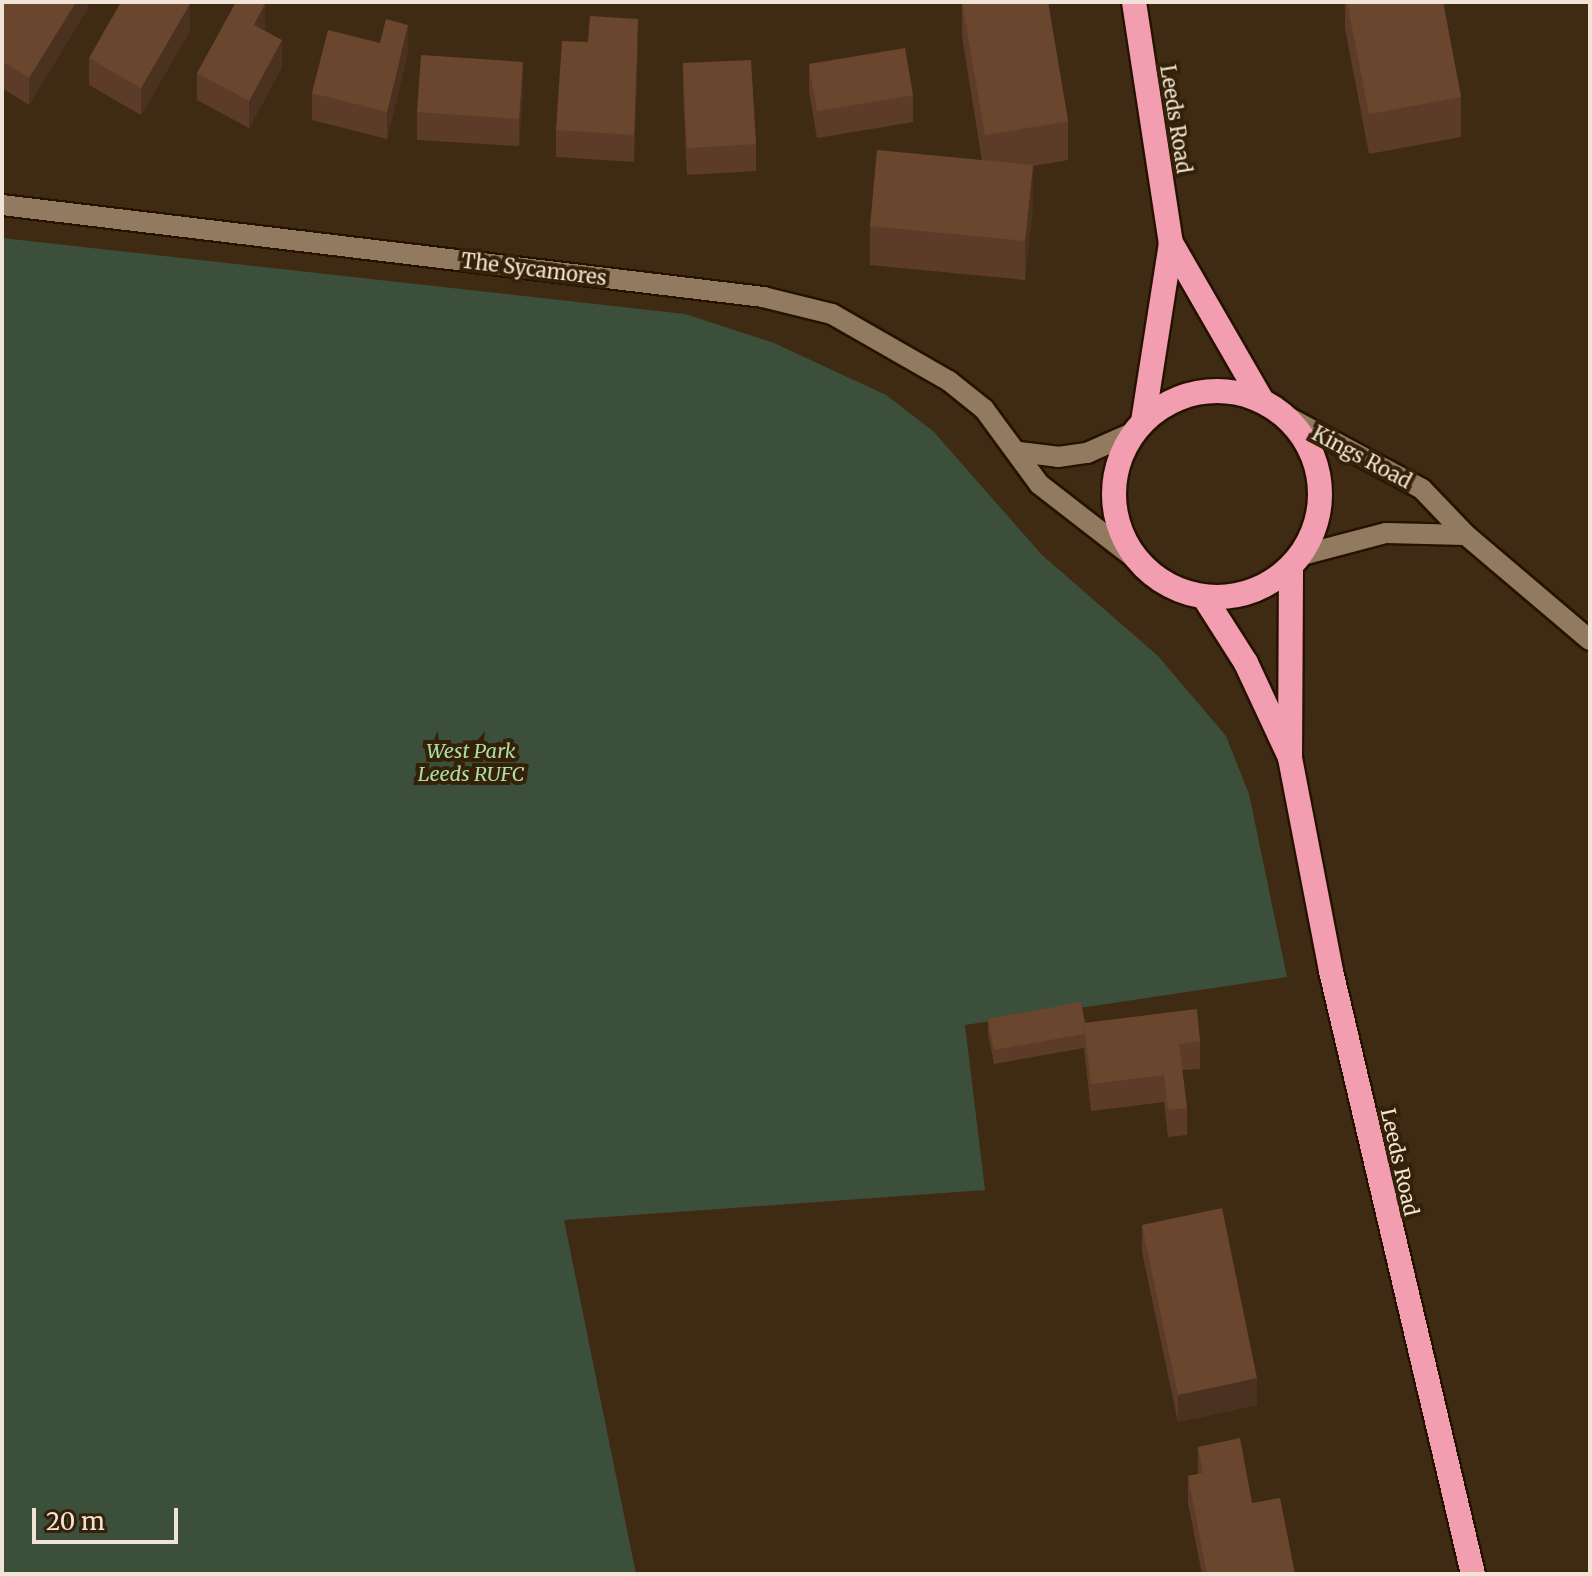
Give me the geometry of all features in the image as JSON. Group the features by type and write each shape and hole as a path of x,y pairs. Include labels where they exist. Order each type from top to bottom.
{"highway":[{"name":"Leeds Road","path":"1134,2 1171,243 1138,427"},
{"name":"Leeds Road","path":"1171,243 1261,399"},
{"path":"1230,391 1261,399 1288,417 1319,468 1321,498 1316,528 1297,561 1266,586 1236,596 1204,597 1156,578 1137,560 1120,531 1113,497 1117,464 1138,427 1169,402 1199,392 1230,391"},
{"name":"Leeds Road","path":"1297,561 1290,758 1331,971 1473,1574"},
{"name":"Leeds Road","path":"1204,597 1246,663 1290,758"}],"street":[{"name":"The Sycamores","path":"2,205 763,297 832,314 908,355 984,409 1019,452 1039,484 1137,560"},
{"name":"Kings Road","path":"1288,417 1422,489 1466,535 1590,640"},
{"path":"1019,452 1058,457 1087,453 1138,427"},
{"path":"1297,561 1386,533 1466,535"}],"green space":[{"name":"West Park Leeds RUFC","path":"2,238 685,314 774,343 886,395 933,431 1042,555 1158,656 1226,736 1249,794 1287,977 965,1025 985,1190 564,1220 636,1574 2,1574"}],"building":[{"path":"3,2 76,2 29,78 2,61"},
{"path":"121,2 190,4 141,88 89,58"},
{"path":"236,2 265,4 254,25 282,40 249,101 197,73"},
{"path":"962,2 1048,2 1068,121 985,135"},
{"path":"1347,2 1443,2 1461,97 1369,114"},
{"path":"590,16 638,19 634,135 556,130 562,41 588,42"},
{"path":"386,19 408,25 387,112 312,93 328,30 380,43"},
{"path":"905,48 913,95 817,111 809,64"},
{"path":"421,55 523,62 519,119 417,112"},
{"path":"751,60 756,144 687,148 683,63"},
{"path":"877,150 1033,165 1025,241 870,226"},
{"path":"1081,1002 1084,1034 994,1050 988,1019"},
{"path":"1197,1009 1200,1041 1179,1044 1187,1108 1168,1110 1164,1075 1091,1084 1084,1023"},
{"path":"1222,1208 1257,1378 1178,1395 1142,1225"},
{"path":"1240,1438 1252,1503 1280,1498 1295,1574 1207,1574 1188,1476 1203,1473 1198,1447"}]}
